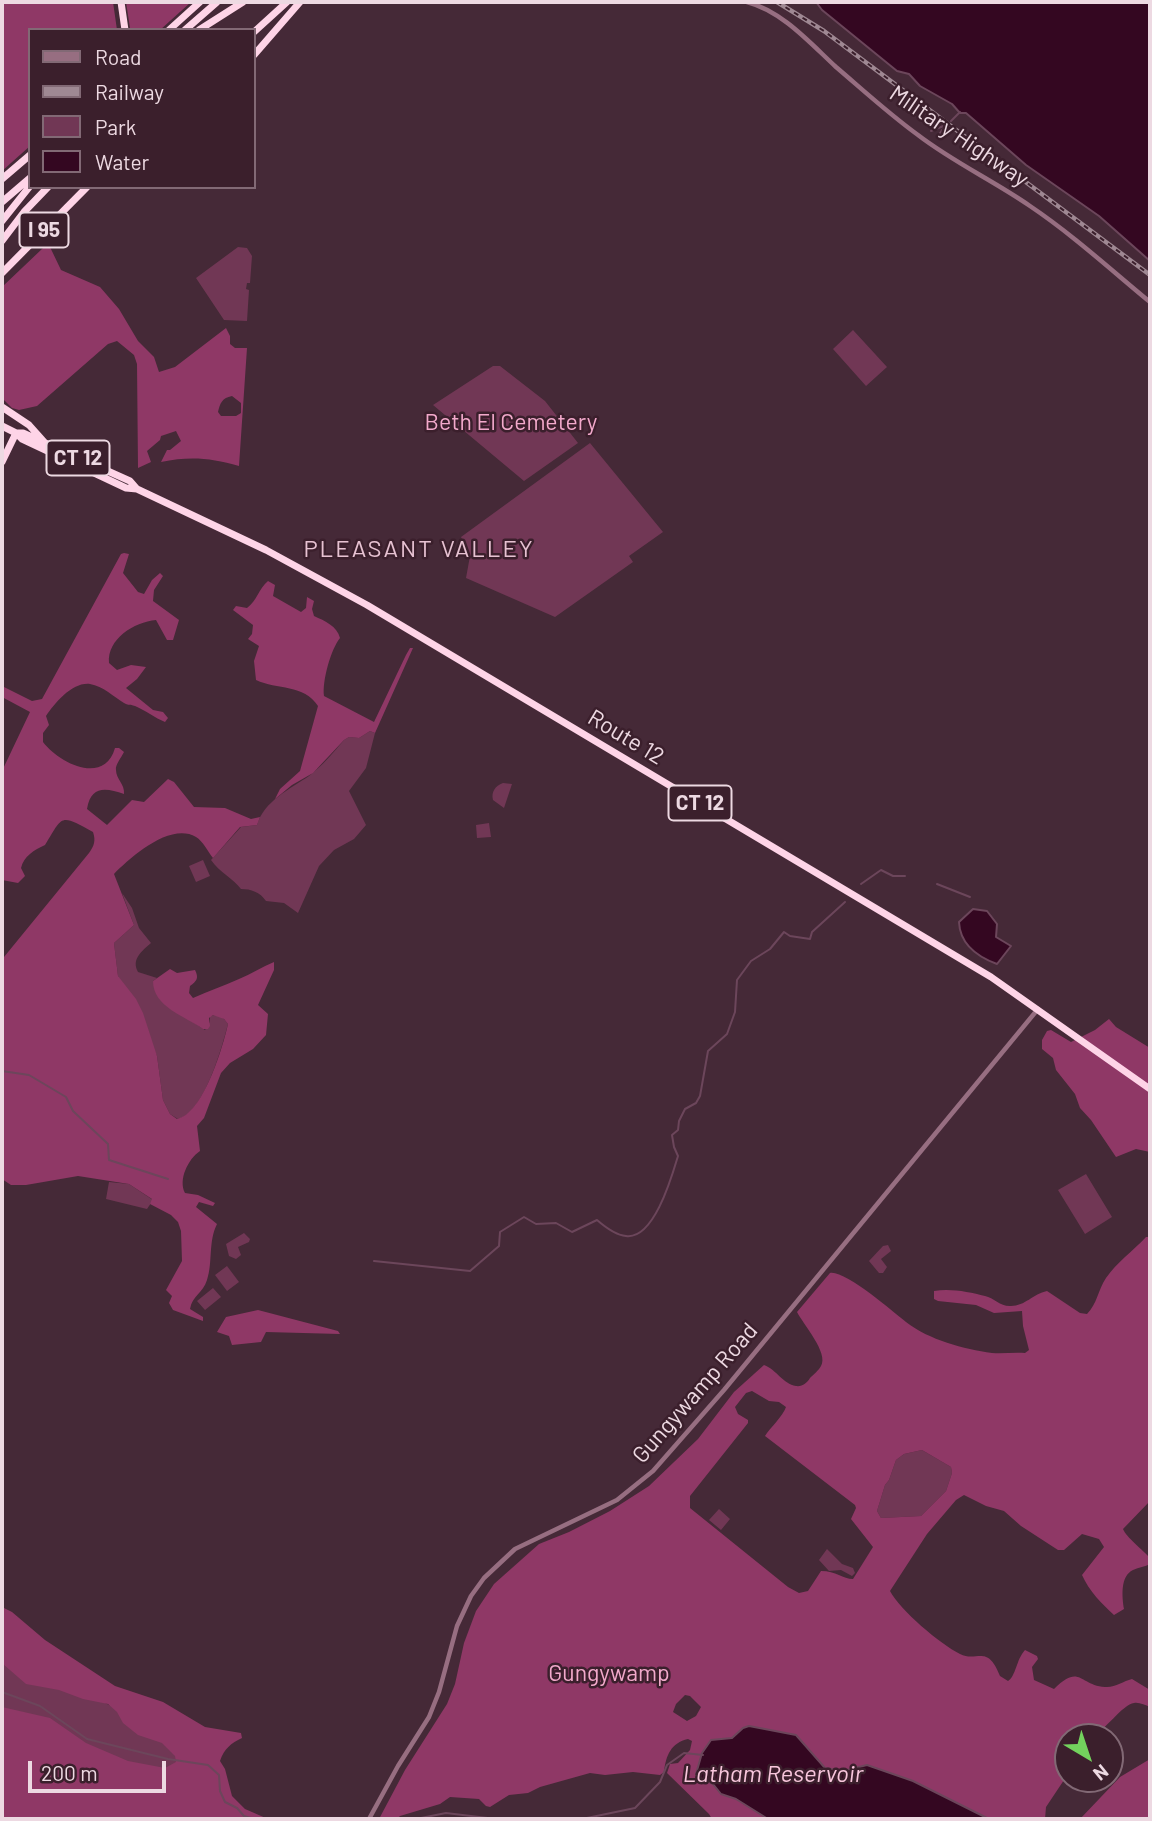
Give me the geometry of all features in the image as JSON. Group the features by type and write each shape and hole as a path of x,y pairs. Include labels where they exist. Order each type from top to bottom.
{"highway":[{"path":"121,2 125,28"},
{"path":"171,28 200,2"},
{"path":"187,28 217,2"},
{"path":"202,28 243,2"},
{"path":"256,30 287,2"},
{"path":"256,53 300,2"},
{"path":"2,179 28,157"},
{"name":"I 95","path":"2,202 28,180"},
{"path":"2,221 28,188"},
{"path":"2,240 46,189"},
{"name":"I 95","path":"2,273 85,189"},
{"path":"2,248 21,216"},
{"path":"2,407 29,425 46,444"},
{"name":"Route 12","path":"2,426 22,439 126,488 137,489 269,551 348,594 899,922 1038,1009 1150,1089"},
{"path":"2,462 16,433"},
{"name":"Route 12","path":"16,433 22,433 130,481 137,489"}],"street":[{"name":"Military Highway","path":"747,2 763,7 793,28 920,137 1059,226 1150,302"},
{"name":"Gungywamp Road","path":"369,1819 429,1717 439,1692 457,1626 471,1596 484,1578 516,1549 617,1500 661,1464 1038,1009"}],"green space":[{"path":"2,2 113,2 117,28 28,28 28,148 2,171"},
{"path":"126,2 191,2 162,28 130,28"},
{"path":"50,247 61,270 100,287 119,309 138,341 154,357 159,372 175,367 226,328 230,344 235,348 247,348 239,466 200,459 161,462 167,450 181,441 176,431 161,436 147,451 151,462 138,468 137,364 134,355 117,341 108,344 37,406 19,410 12,408 2,398 2,287 43,248","holes":["232,396 241,403 241,413 236,416 221,416 218,412 226,398"]},
{"path":"238,247 247,248 252,256 250,283 247,283 246,289 249,290 247,321 224,320 196,278"},
{"path":"853,330 887,367 866,386 833,349"},
{"name":"Beth El Cemetery","path":"493,366 500,366 545,401 578,443 524,481 433,405"},
{"path":"590,443 663,532 629,556 633,562 555,617 466,578 470,556 461,537"},
{"path":"121,554 129,554 123,573 138,592 144,594 152,580 160,573 163,576 154,590 153,601 179,620 173,640 167,640 156,620 131,628 112,646 109,663 117,670 131,665 146,667 126,688 153,710 163,712 168,718 165,722 124,703 99,687 83,684 65,694 46,716 49,725 43,733 43,742 59,757 81,767 101,766 109,760 115,748 124,752 116,768 124,794 100,790 92,796 87,809 107,825 132,800 144,802 168,779 174,782 194,807 225,808 251,819 260,817 257,825 240,827 213,858 196,837 175,834 141,851 114,874 134,925 114,943 118,976 143,1013 157,1056 163,1100 170,1114 177,1119 195,1105 203,1093 217,1063 228,1024 224,1019 213,1015 209,1018 208,1029 203,1029 164,1004 154,990 153,981 170,969 177,973 195,970 197,979 190,986 189,993 193,998 274,962 274,970 258,1005 268,1014 266,1035 253,1049 230,1063 221,1073 204,1118 197,1126 200,1151 188,1164 184,1176 185,1193 198,1195 215,1203 213,1206 199,1202 196,1207 217,1224 212,1238 207,1280 190,1309 203,1317 203,1321 173,1310 169,1303 172,1296 166,1290 182,1261 181,1231 178,1222 171,1215 150,1204 152,1199 129,1184 78,1176 26,1185 11,1185 2,1179 2,956 4,957 89,853 94,841 93,832 74,822 63,820 45,845 24,860 21,868 25,876 18,883 2,880 2,771 30,712 2,697 2,686 32,701 42,699"},
{"path":"268,581 275,585 273,596 301,612 306,608 307,597 314,601 314,616 336,630 340,638 328,666 324,696 374,722 406,655 410,648 413,648 375,733 370,731 359,738 349,737 344,740 313,773 275,799 280,789 300,771 318,706 298,691 256,680 254,661 259,646 248,639 253,625 233,610 236,606 247,608"},
{"path":"370,731 375,733 366,768 349,791 366,825 354,839 334,850 319,866 298,913 284,903 266,901 255,892 241,889 215,865 211,860 241,827 257,825 272,802 314,772 344,740 349,737 359,738"},
{"path":"503,783 512,784 504,808 493,800 494,790"},
{"path":"489,823 491,837 477,838 476,825"},
{"path":"203,860 210,876 196,882 189,866"},
{"path":"122,893 132,908 139,928 151,943 137,959 138,972 157,978 153,981 190,1020 205,1030 210,1016 213,1015 220,1016 228,1024 204,1092 196,1105 178,1119 170,1114 163,1100 157,1056 118,976 114,943 134,925"},
{"path":"1109,1019 1116,1027 1150,1048 1150,1152 1136,1149 1116,1157 1080,1108 1075,1094 1056,1070 1053,1058 1042,1049 1042,1040 1047,1031 1051,1030 1071,1042 1095,1030"},
{"path":"1086,1174 1112,1217 1085,1234 1058,1190"},
{"path":"109,1182 129,1184 153,1200 147,1209 106,1199"},
{"path":"244,1233 250,1239 238,1247 241,1255 236,1259 229,1256 226,1244"},
{"name":"Gungywamp","path":"1146,1237 1150,1237 1150,1501 1123,1529 1150,1558 1150,1564 1133,1570 1126,1577 1124,1609 1114,1615 1092,1592 1082,1575 1104,1547 1099,1539 1082,1534 1064,1550 1058,1550 1021,1526 1004,1511 964,1495 956,1500 927,1534 890,1591 911,1617 942,1643 966,1656 986,1657 991,1660 1000,1676 1008,1681 1025,1650 1038,1659 1032,1667 1034,1680 1054,1689 1069,1677 1075,1676 1105,1687 1132,1679 1150,1690 1150,1707 1134,1703 1108,1723 1054,1723 1055,1793 1046,1807 1045,1819 989,1819 913,1781 867,1765 843,1771 825,1768 796,1735 761,1730 738,1732 732,1738 711,1740 700,1759 703,1780 768,1819 712,1819 667,1773 670,1764 678,1763 690,1750 692,1741 688,1739 677,1743 670,1751 664,1772 660,1775 633,1772 605,1775 590,1773 528,1793 509,1795 490,1807 479,1799 450,1797 440,1804 397,1819 379,1819 405,1770 447,1704 476,1611 494,1584 539,1544 610,1511 649,1486 698,1439 734,1392 764,1365 791,1385 806,1383 820,1368 823,1360 819,1346 797,1312 830,1273 857,1284 906,1322 936,1339 992,1353 1025,1353 1029,1350 1022,1311 994,1313 976,1305 938,1301 934,1299 934,1291 973,1293 1011,1306 1047,1291 1080,1313 1087,1314 1106,1278","holes":["752,1391 786,1407 765,1436 855,1505 851,1519 873,1547 853,1579 821,1571 808,1591 799,1593 690,1508 690,1496 748,1423 735,1407 746,1393","922,1450 951,1467 952,1473 946,1491 921,1516 881,1518 877,1511 885,1485 896,1460 904,1454","685,1695 690,1696 701,1707 696,1716 687,1721 673,1712 676,1704"]},
{"path":"888,1245 891,1251 881,1259 887,1267 883,1273 879,1273 869,1261 883,1246"},
{"path":"227,1266 239,1282 227,1291 215,1275"},
{"path":"213,1288 221,1297 205,1310 197,1301"},
{"path":"258,1310 338,1331 340,1334 266,1332 261,1342 232,1345 229,1336 217,1332 226,1317"},
{"path":"922,1450 951,1467 952,1473 946,1491 921,1516 881,1518 877,1511 896,1460 904,1454"},
{"path":"719,1509 730,1519 721,1530 709,1520"},
{"path":"827,1549 842,1564 853,1568 855,1573 852,1576 841,1570 829,1571 819,1560"},
{"path":"2,1607 12,1612 45,1640 115,1686 163,1702 205,1727 241,1733 242,1738 228,1747 220,1761 225,1769 232,1796 245,1809 268,1819 2,1819 2,1707 50,1718 86,1743 128,1761 165,1768 176,1762 175,1756 162,1743 138,1735 123,1723 117,1712 108,1704 26,1684 3,1664"},
{"path":"2,1650 113,1707 202,1766 2,1819"},
{"path":"1150,1759 1150,1819 1080,1819 1105,1793 1124,1793 1124,1775"}],"water":[{"path":"816,2 1150,2 1150,261 1099,216 1026,165 966,113 960,113 952,104 920,86 909,74 897,71 822,10"},
{"path":"973,909 987,911 997,924 996,937 1011,946 997,964 983,958 966,944 959,922"},
{"name":"Latham Reservoir","path":"749,1726 796,1735 825,1768 843,1771 867,1765 913,1781 989,1819 768,1819 736,1799 721,1794 713,1784 696,1774 702,1753 711,1740 732,1738"}],"waterway":[{"path":"951,121 960,112"},
{"path":"931,131 946,125"},
{"path":"938,136 945,126"},
{"path":"861,884 881,870 893,876 905,876"},
{"path":"937,884 970,897"},
{"path":"374,1261 470,1271 499,1246 500,1232 524,1217 536,1224 556,1223 572,1232 597,1220 614,1232 626,1236 636,1235 653,1218 671,1178 678,1156 672,1135 678,1130 685,1109 696,1103 700,1096 708,1051 727,1034 735,1012 737,980 751,961 770,949 784,932 790,936 810,939 812,932 845,902"},
{"path":"2,1071 29,1075 66,1097 73,1111 108,1144 109,1160 168,1179"},
{"path":"2,1692 40,1706 87,1739 168,1759 208,1765 219,1775 220,1791 225,1802 237,1808 244,1816 254,1819"},
{"path":"582,1819 635,1808 660,1782 667,1765 684,1753 703,1755"},
{"path":"394,1819 421,1818 446,1813 496,1819"}],"railway":[{"path":"777,2 824,31 1150,275"}],"district":[{"name":"PLEASANT VALLEY","path":"419,549"}]}
